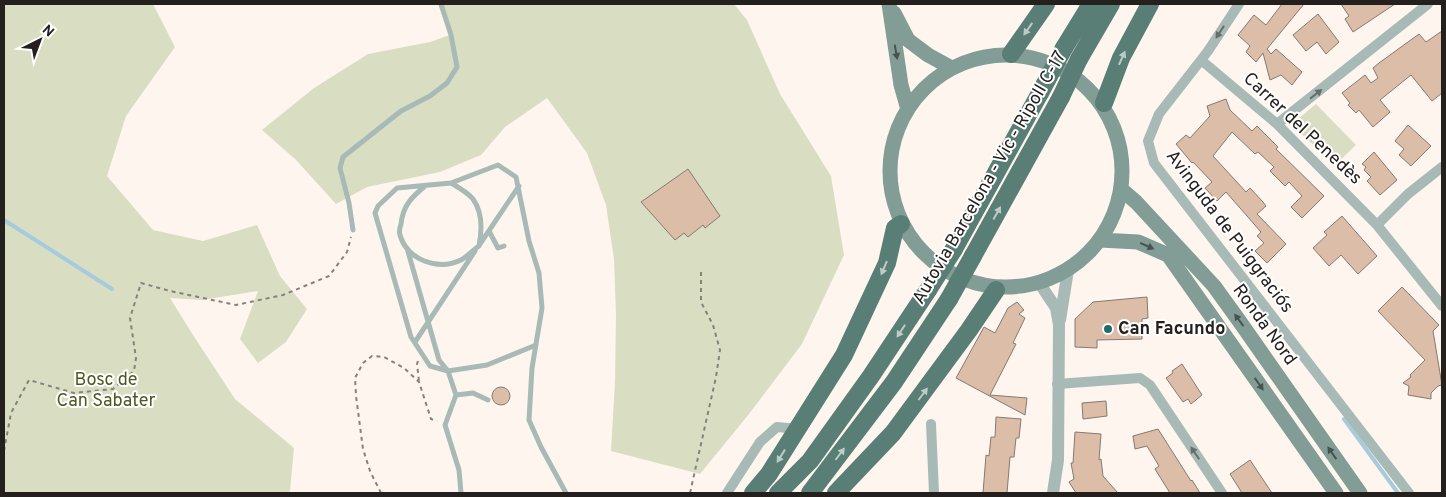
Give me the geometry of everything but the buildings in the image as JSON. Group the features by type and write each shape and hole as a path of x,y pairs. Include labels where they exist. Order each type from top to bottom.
{"highway":[{"path":"1011,54 1046,4"},
{"name":"Autovia Barcelona - Vic - Ripoll C-17","path":"778,493 810,461 872,376 928,290 954,249 1064,48 1091,4"},
{"name":"Autovia Barcelona - Vic - Ripoll C-17","path":"810,493 894,382 949,299 1061,97 1078,59 1111,4"},
{"path":"1104,103 1121,58 1150,4"},
{"path":"752,493 769,474 844,355 887,263 896,228 901,224"},
{"path":"836,493 893,433 996,290"}],"main road":[{"path":"889,4 908,40 928,55 948,66"},
{"path":"889,4 901,85 907,106"},
{"path":"990,54 1011,54 1034,58 1064,69 1092,90 1104,103 1119,148 1122,190 1112,221 1100,240 1068,270 1040,284 996,290 964,284 948,276 922,251 901,224 896,201 894,177 896,147 907,106 948,66 990,54"},
{"name":"Ronda Nord","path":"1122,190 1136,202 1214,286 1360,493"},
{"path":"1100,240 1138,242 1168,255 1336,493"}],"street":[{"path":"1201,60 1239,4"},
{"path":"1277,124 1428,4"},
{"name":"Carrer del Penedès","path":"1201,60 1277,124 1377,225 1442,306"},
{"name":"Avinguda de Puiggraciós","path":"1201,60 1159,114 1148,141 1154,162 1408,493"},
{"path":"1377,225 1408,194 1442,167"},
{"path":"1053,493 1058,460 1059,324 1068,270"},
{"path":"1040,284 1056,308 1059,324"},
{"path":"1058,384 1140,378 1150,385 1222,493"},
{"path":"930,424 934,493"},
{"path":"727,493 760,442 777,427 798,429"}],"lane":[{"path":"353,230 349,203 340,168 343,157 401,111 430,96 447,83 457,67 451,35 441,4"},
{"path":"536,345 487,364 448,372 430,366 411,337 375,213 378,206 397,188 451,183 498,165 516,176 529,241 539,273 542,308 536,345 532,368 529,420 540,447 566,493"},
{"path":"407,248 423,261 439,266 461,260 479,246 482,230 480,214 473,199 451,183"},
{"path":"426,186 412,197 402,214 400,234 407,248 439,360 448,372 456,395 445,425 459,470 461,493"},
{"path":"414,342 518,186"},
{"path":"489,231 498,248 504,246"},
{"path":"456,395 473,393 488,400"}],"path":[{"path":"4,451 11,413 29,380 74,393 112,389 134,371 136,358 130,318 141,283 236,305 283,295 329,276 348,252 353,230"},
{"path":"690,493 716,377 720,350 713,325 701,302 701,270"},
{"path":"421,352 416,364 419,382 431,419 445,425"},
{"path":"381,493 370,471 363,449 355,378 363,363 372,356 384,358 404,368 419,382"}],"green space":[{"name":"Bosc de Can Sabater","path":"4,4 153,4 175,47 126,116 107,176 153,230 203,241 257,225 280,276 307,309 286,342 258,363 240,339 258,291 202,300 170,298 235,399 294,448 290,491 288,493 4,493"},
{"path":"438,4 734,4 747,20 780,94 831,176 844,255 802,344 749,414 700,474 611,451 616,315 614,259 606,205 587,153 547,98 505,127 481,155 440,172 367,187 336,204 296,160 262,130 314,88 368,54 430,42 450,35"},
{"path":"1316,104 1356,145 1335,165 1297,130 1298,119"}],"waterway":[{"path":"4,220 112,289"},
{"path":"1344,419 1398,493"}],"place":[{"name":"Can Facundo","path":"1108,329"}]}
